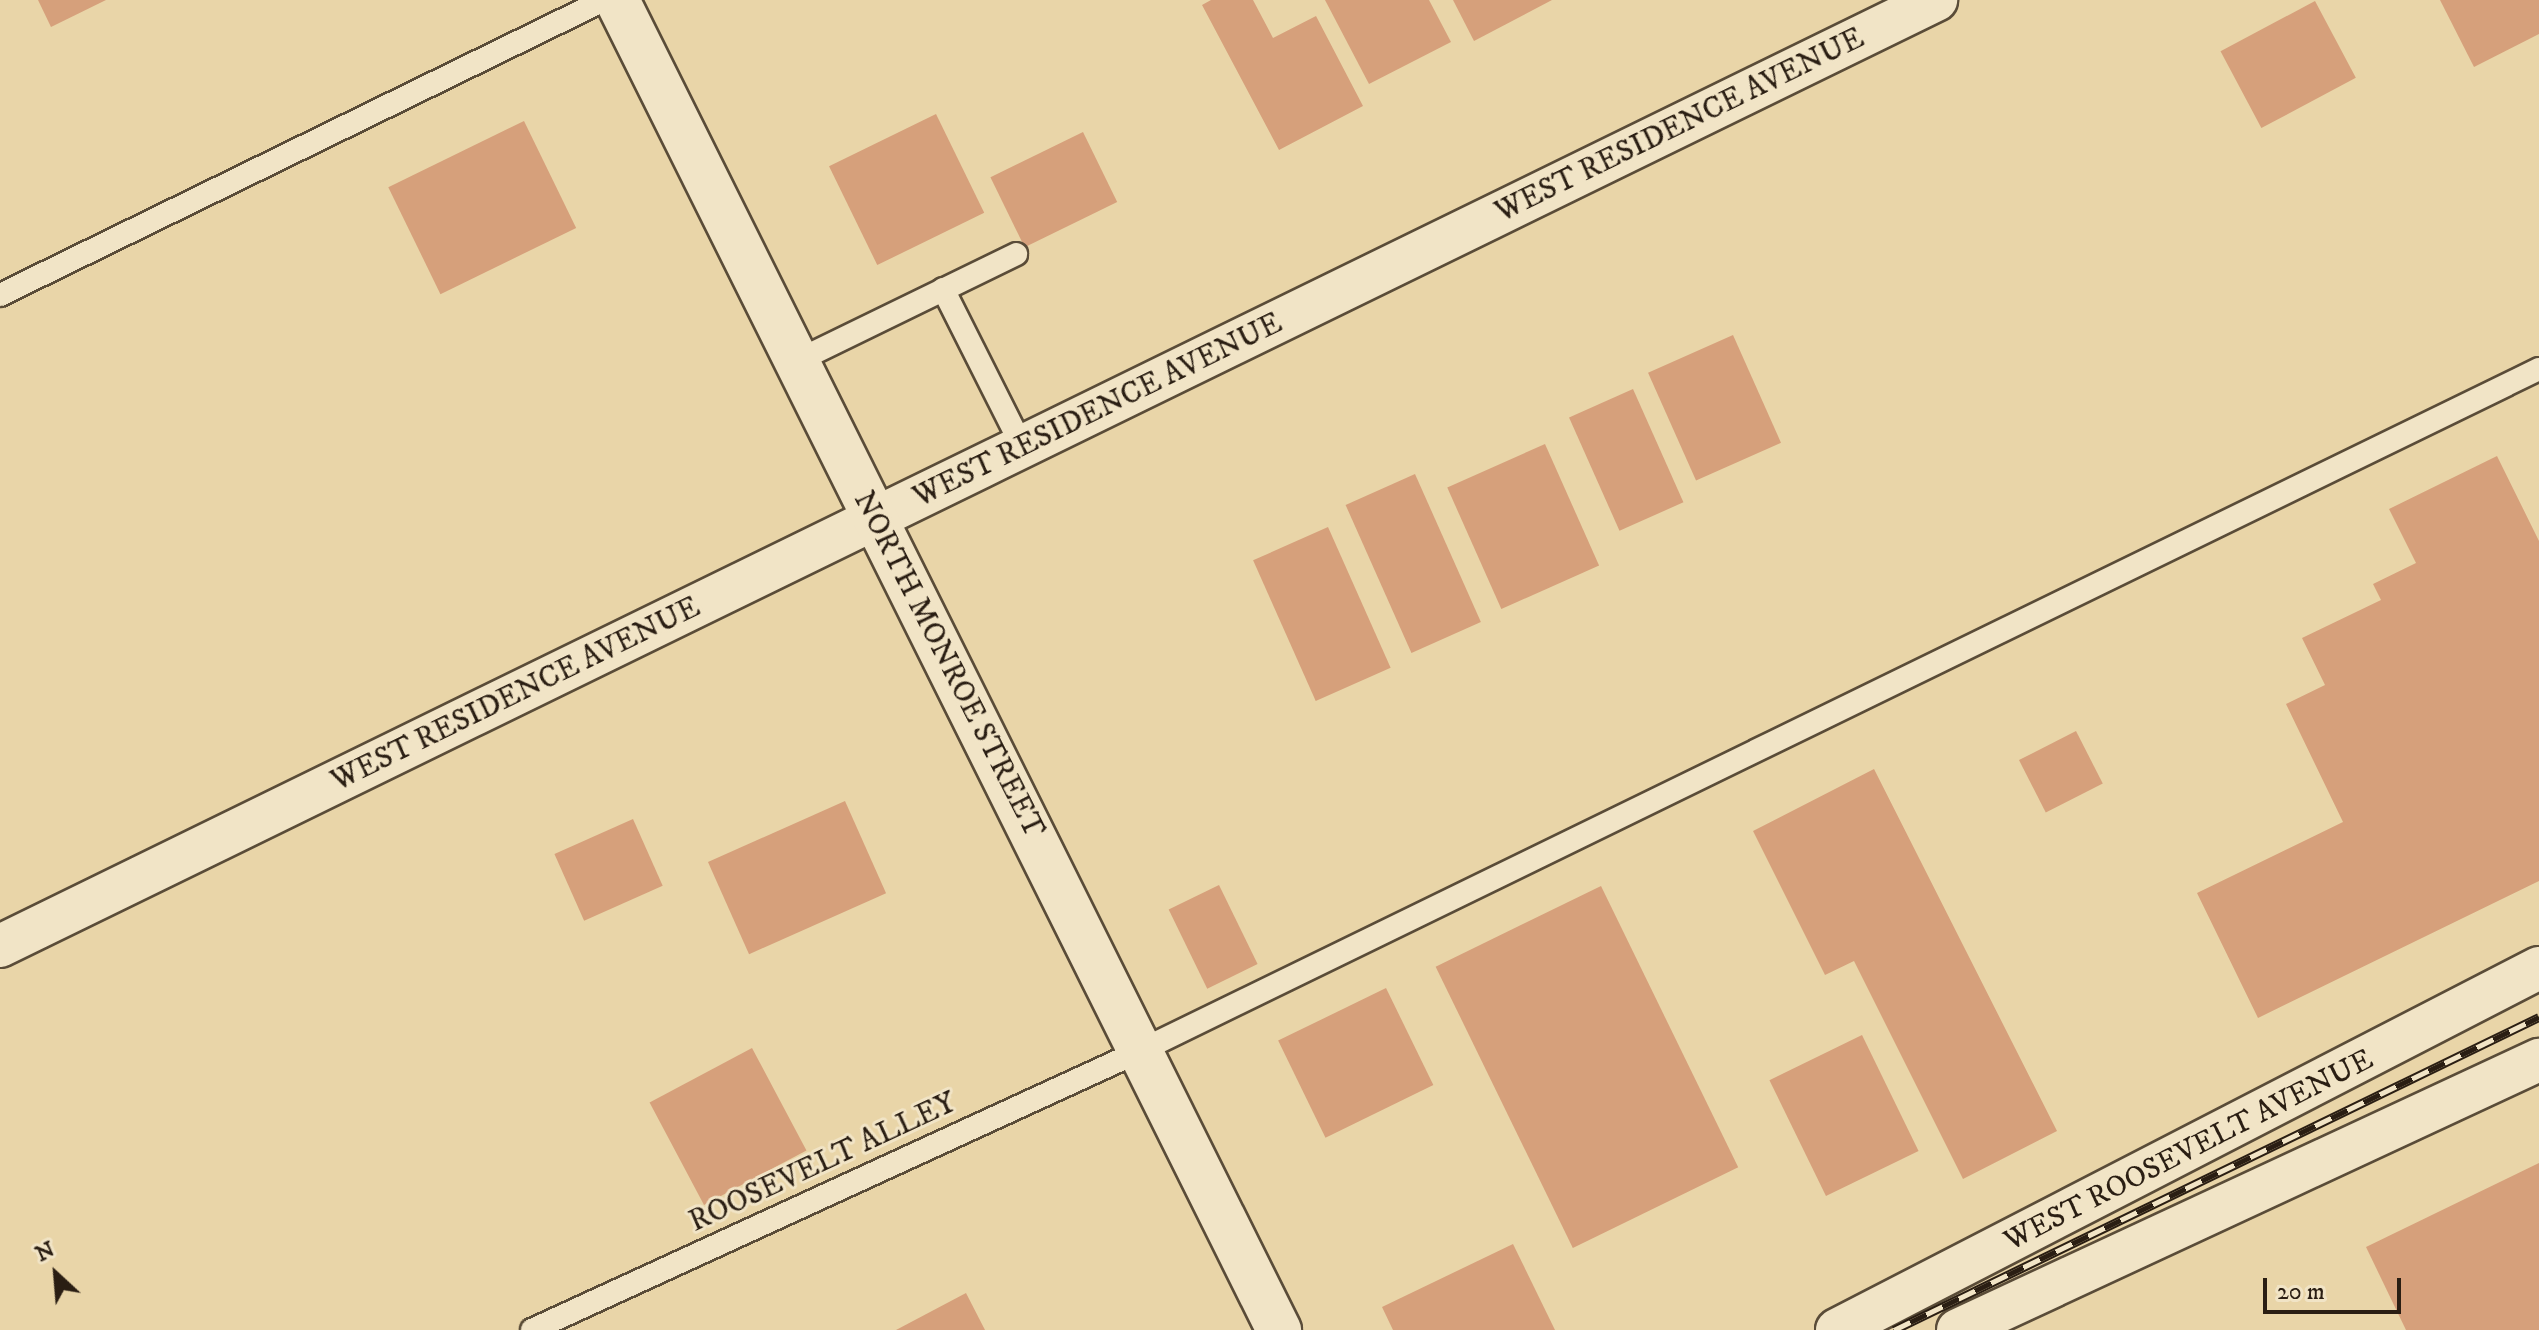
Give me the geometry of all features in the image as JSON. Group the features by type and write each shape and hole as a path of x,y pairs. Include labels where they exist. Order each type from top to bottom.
{"main road":[{"name":"NORTH MONROE STREET","path":"617,0 1279,1330"}],"street":[{"name":"WEST RESIDENCE AVENUE","path":"0,946 876,521 1936,0"},
{"name":"WEST ROOSEVELT AVENUE","path":"1837,1330 2539,968"},
{"name":"WEST ROOSEVELT AVENUE","path":"1958,1330 2539,1060"}],"lane":[{"path":"0,295 604,0"},
{"path":"797,361 1016,254"},
{"path":"943,289 1023,448"},
{"name":"ROOSEVELT ALLEY","path":"532,1330 1140,1051 2539,369"}],"building":[{"path":"38,0 106,0 51,27"},
{"path":"1211,0 1253,0 1273,38 1316,16 1363,106 1279,150 1202,5"},
{"path":"1325,0 1429,0 1451,42 1369,84"},
{"path":"1453,0 1552,0 1474,41"},
{"path":"2440,0 2539,0 2539,34 2474,67"},
{"path":"2315,1 2356,78 2261,128 2221,51"},
{"path":"936,114 984,213 877,265 829,166"},
{"path":"524,121 576,228 440,294 388,187"},
{"path":"1083,132 1117,202 1025,247 990,177"},
{"path":"1733,335 1781,443 1696,481 1648,373"},
{"path":"1633,389 1683,502 1619,531 1569,417"},
{"path":"1545,444 1599,566 1501,609 1447,488"},
{"path":"2497,456 2539,541 2539,881 2258,1018 2197,893 2343,822 2286,704 2325,685 2302,638 2381,600 2373,584 2416,563 2389,509"},
{"path":"1415,474 1481,622 1411,653 1346,505"},
{"path":"1328,527 1391,668 1316,701 1253,560"},
{"path":"2076,731 2103,784 2046,813 2019,760"},
{"path":"1874,769 2057,1131 1963,1179 1854,961 1825,975 1753,831"},
{"path":"845,801 886,893 749,954 708,862"},
{"path":"633,819 663,886 584,921 554,854"},
{"path":"1219,885 1258,964 1207,989 1169,910"},
{"path":"1601,886 1738,1167 1573,1248 1436,967"},
{"path":"1386,988 1433,1085 1325,1138 1278,1041"},
{"path":"1862,1035 1919,1151 1826,1196 1769,1080"},
{"path":"752,1048 806,1150 704,1205 650,1102"},
{"path":"2539,1163 2539,1330 2406,1330 2366,1247"},
{"path":"1513,1244 1555,1330 1393,1330 1382,1307"},
{"path":"966,1293 985,1330 896,1330"}],"railway":[{"path":"1894,1330 2539,1017"}]}
